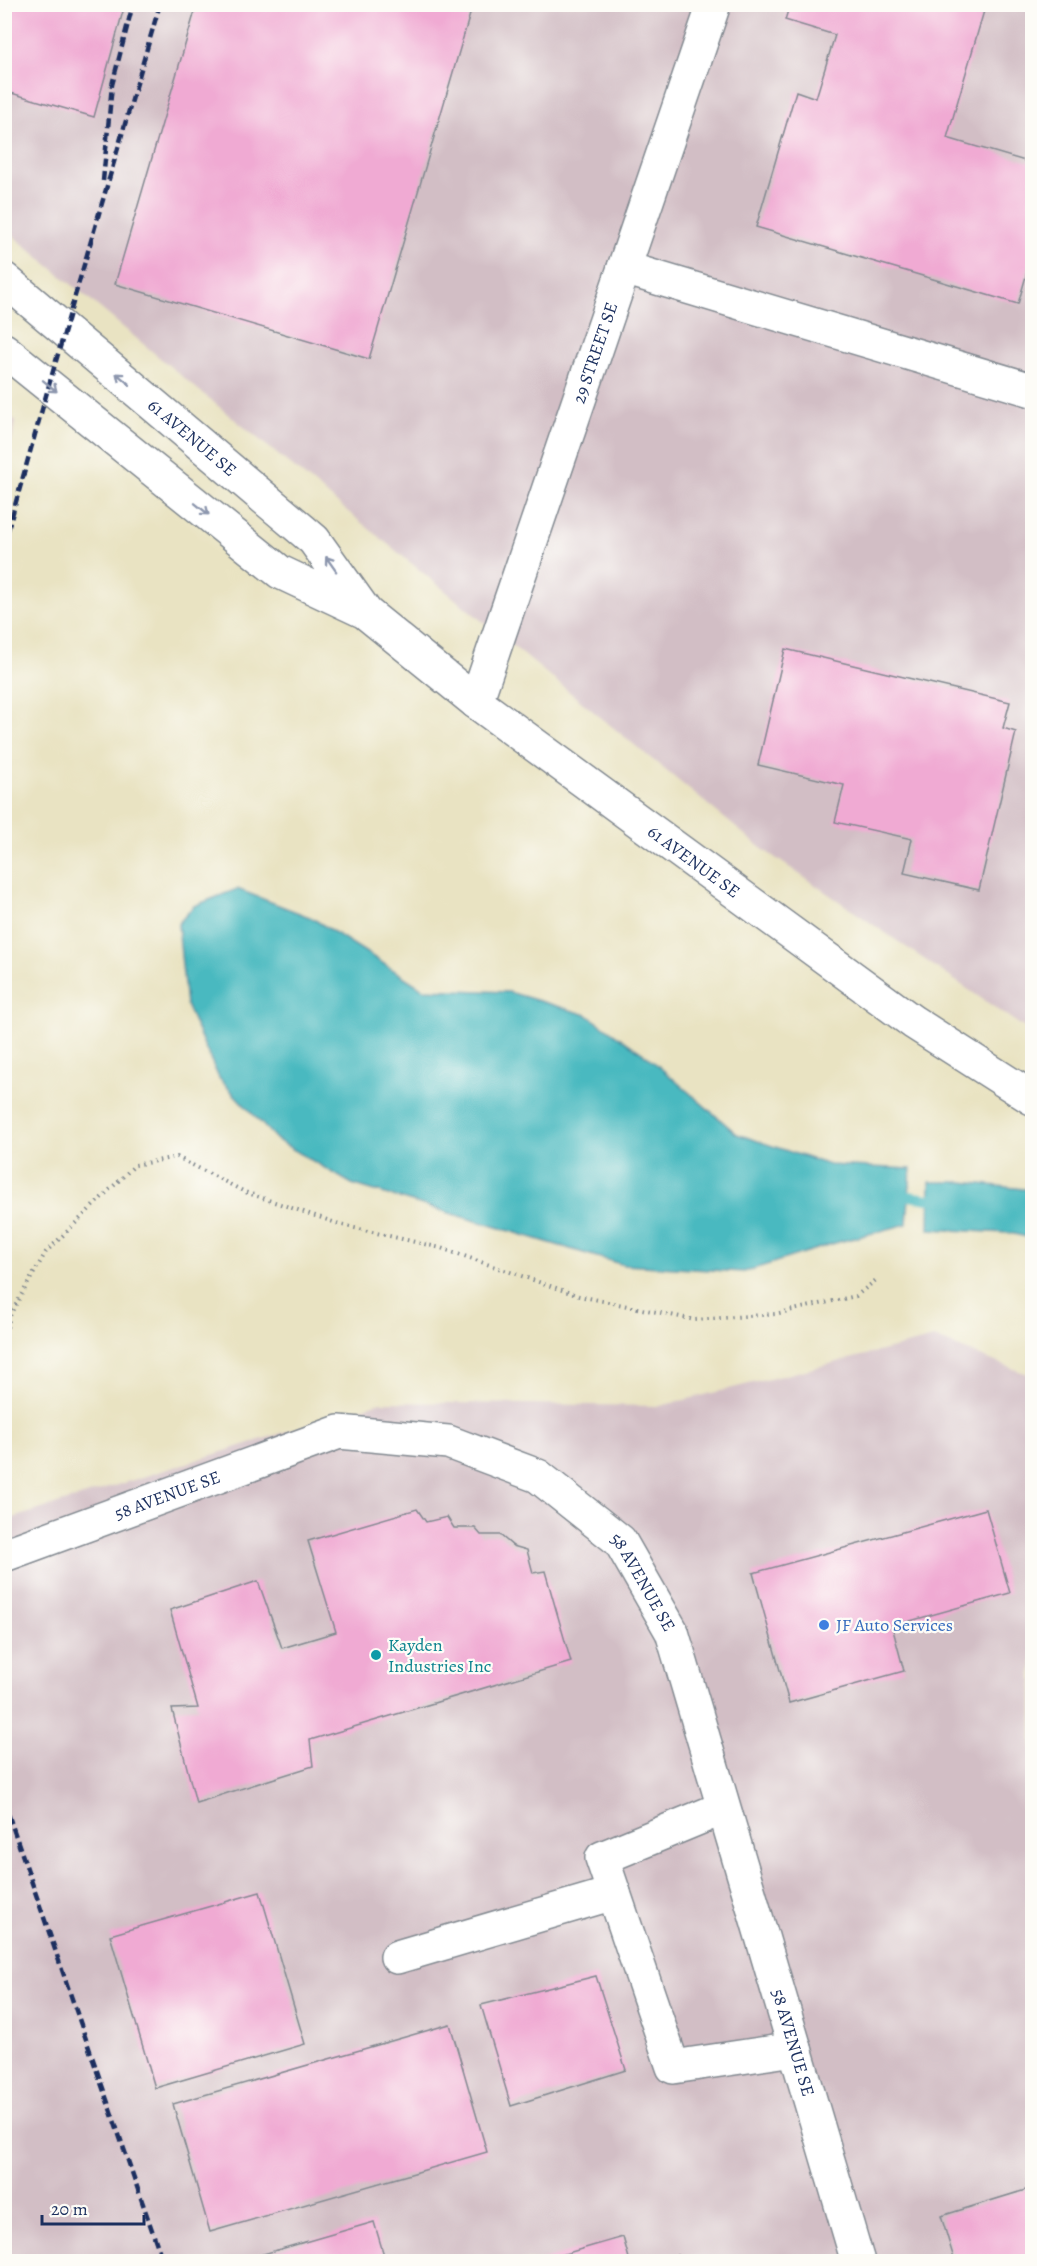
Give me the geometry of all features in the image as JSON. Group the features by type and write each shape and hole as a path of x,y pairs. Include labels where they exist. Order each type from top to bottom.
{"street":[{"name":"29 STREET SE","path":"476,702 714,4"},
{"path":"624,268 1032,390"},
{"name":"61 AVENUE SE","path":"4,279 314,540 365,612"},
{"name":"61 AVENUE SE","path":"4,350 280,572 365,612 476,702 913,1022 1032,1098"},
{"name":"58 AVENUE SE","path":"4,1555 339,1432 448,1442 538,1476 620,1541 672,1632 858,2262"},
{"path":"723,1808 602,1858 673,2067 795,2049"},
{"path":"397,1957 614,1893"}],"path":[{"path":"4,1339 11,1313 46,1252 135,1165 177,1157 245,1192 342,1225 441,1248 579,1296 695,1320 775,1314 856,1296 876,1280"}],"shaded area":[{"path":"4,5 1032,5 1032,1033 761,848 196,388 5,229"},
{"path":"5,413 16,421 5,470"},
{"path":"934,1338 1032,1376 1032,2261 5,2261 4,1521 380,1402 660,1406"}],"water":[{"path":"237,889 312,918 423,989 509,992 587,1015 648,1057 737,1134 829,1165 911,1169 907,1224 835,1243 744,1272 624,1265 352,1184 277,1140 219,1078 186,1005 178,924 194,906"},
{"path":"930,1182 963,1182 1032,1190 1032,1238 1009,1233 929,1229"}],"building":[{"path":"4,4 125,4 94,117 4,91"},
{"path":"197,4 473,4 369,359 115,284"},
{"path":"790,4 986,4 947,138 1032,163 1032,255 1018,304 756,227 796,91 816,98 835,35 785,20"},
{"path":"785,649 1010,702 1003,728 1016,732 979,890 904,873 912,839 835,822 844,785 758,765"},
{"name":"Kayden Industries Inc","path":"417,1509 426,1522 447,1517 454,1528 475,1528 481,1535 500,1535 513,1546 527,1550 533,1573 545,1571 571,1662 310,1740 313,1766 196,1803 172,1709 198,1708 170,1610 258,1581 282,1648 336,1632 308,1541"},
{"path":"986,1509 1010,1593 892,1626 904,1671 789,1703 753,1573"},
{"path":"260,1892 305,2044 155,2088 110,1935"},
{"path":"596,1976 626,2070 511,2106 481,2005"},
{"path":"450,2024 487,2152 210,2232 173,2104"},
{"path":"1032,2188 1032,2262 955,2262 941,2216"},
{"path":"374,2222 386,2262 239,2262 239,2261"},
{"path":"623,2237 630,2262 540,2262 540,2261"},
{"path":"677,2255 679,2262 656,2262 656,2261"}],"waterway":[{"path":"909,1196 942,1201"}],"railway":[{"path":"103,181 112,85 133,4"},
{"path":"4,544 160,4"},
{"path":"4,1802 163,2262"}],"place":[{"name":"JF Auto Services","path":"824,1625"},
{"name":"Kayden Industries Inc","path":"376,1655"}]}
